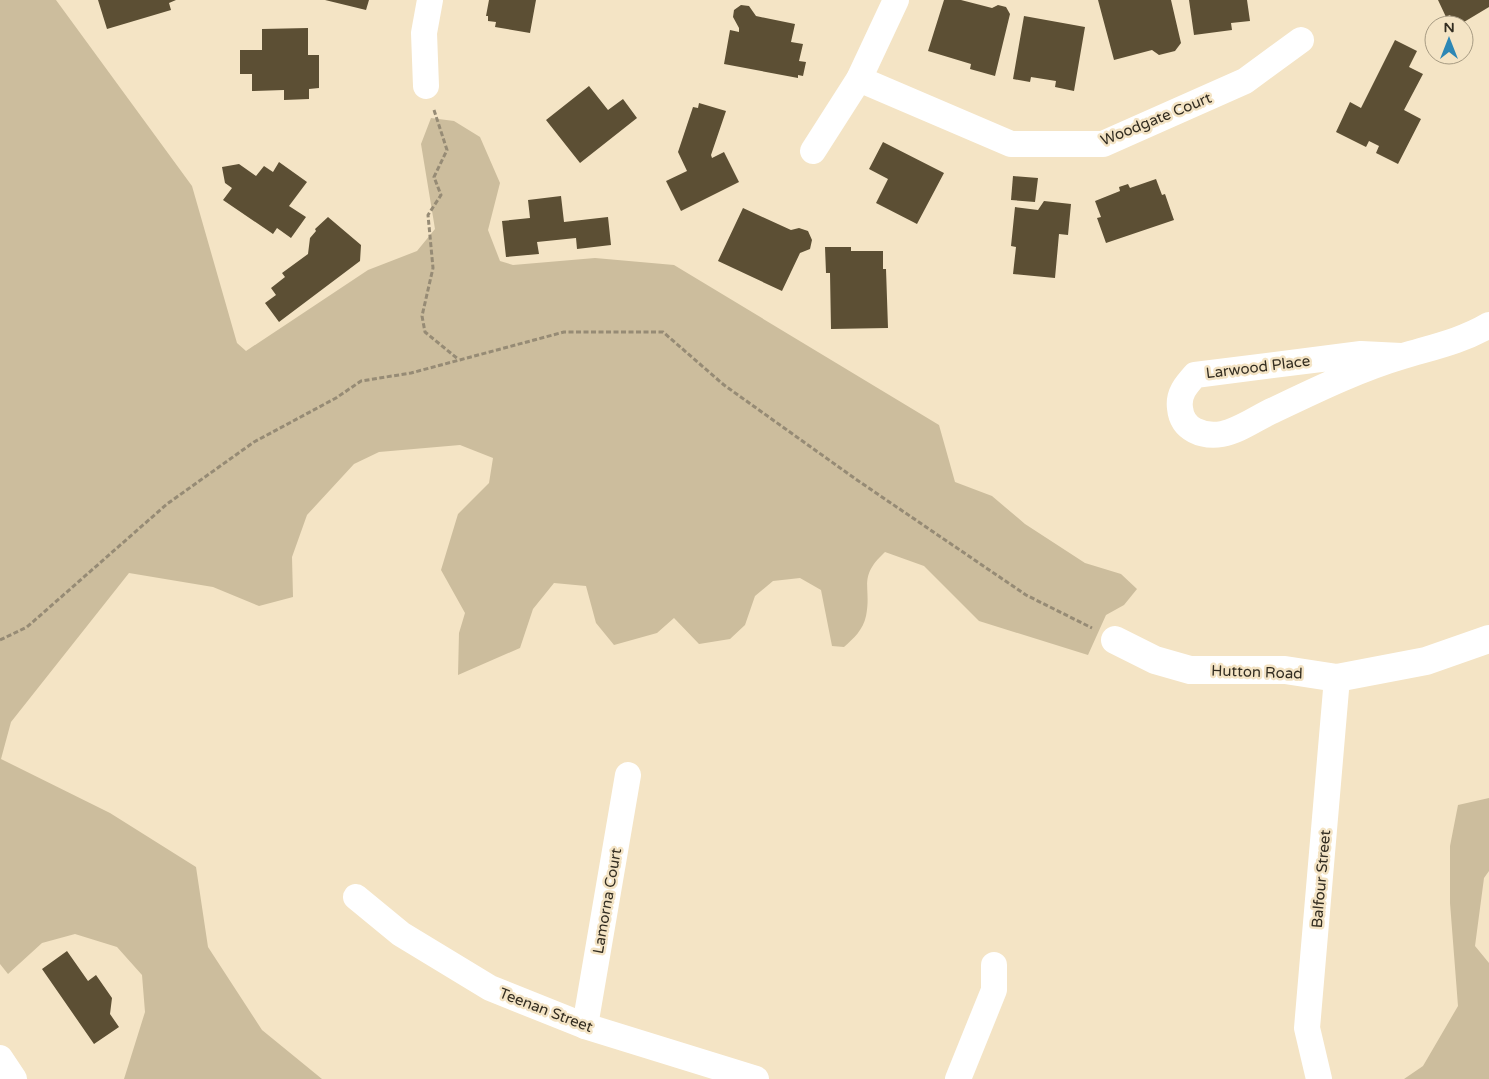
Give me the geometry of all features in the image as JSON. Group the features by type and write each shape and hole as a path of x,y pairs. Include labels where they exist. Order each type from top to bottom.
{"street":[{"path":"426,86 424,33 430,0"},
{"path":"812,151 859,78 896,0"},
{"name":"Woodgate Court","path":"859,78 1011,144 1103,144 1245,81 1301,40"},
{"name":"Larwood Place","path":"1401,356 1361,354 1195,375 1181,393 1180,407 1182,420 1191,429 1204,435 1224,434 1326,385 1401,356 1467,338 1489,325"},
{"name":"Hutton Road","path":"1105,635 1156,660 1190,670 1285,670 1337,678 1426,662 1489,639"},
{"name":"Balfour Street","path":"1319,1079 1307,1028 1337,678"},
{"name":"Lamorna Court","path":"586,1026 628,775"},
{"name":"Teenan Street","path":"356,897 401,934 490,988 586,1026 756,1079"},
{"path":"958,1079 994,990 994,966"},
{"path":"0,1058 14,1079"}],"path":[{"path":"426,86 446,150 434,177 441,195 428,215 433,268 422,316 425,332 459,360"},
{"path":"0,640 27,627 167,504 254,442 336,398 361,381 411,373 564,332 663,332 724,385 857,480 1026,595 1105,635"}],"shaded area":[{"path":"0,0 56,0 192,186 237,343 246,351 368,270 417,251 435,229 421,144 431,118 454,121 480,137 500,183 488,230 500,261 513,265 595,258 674,265 939,425 955,482 992,496 1025,524 1085,563 1121,574 1137,589 1124,605 1106,615 1088,655 979,621 924,566 885,552 876,561 868,576 866,616 863,625 855,637 844,647 832,646 821,590 800,578 773,581 755,596 745,625 730,639 699,644 674,618 657,633 614,645 596,623 586,586 554,583 533,609 520,648 458,675 459,633 465,613 441,570 458,514 489,483 493,458 460,445 379,452 354,464 307,515 292,557 293,597 259,606 213,587 129,573 11,722 1,759 110,813 196,867 208,947 262,1030 322,1079 124,1079 145,1012 142,975 117,947 75,934 42,943 8,974 0,964"},
{"path":"1489,798 1489,871 1484,878 1475,946 1489,963 1489,1079 1404,1079 1423,1066 1458,1006 1450,903 1450,846 1458,805"}],"building":[{"path":"98,0 176,0 169,3 171,10 107,29"},
{"path":"325,0 369,0 366,10"},
{"path":"489,0 536,0 530,33 495,27 496,22 488,21 488,16 486,16"},
{"path":"944,0 961,0 992,8 998,5 1006,7 1010,14 995,76 970,69 971,64 928,51"},
{"path":"1098,0 1171,0 1181,43 1175,51 1159,55 1152,50 1114,60"},
{"path":"1189,0 1247,0 1250,21 1231,23 1232,30 1194,35"},
{"path":"1438,0 1489,0 1489,7 1474,16 1445,15"},
{"path":"741,5 749,6 756,16 795,24 791,42 803,44 799,61 806,62 803,76 798,75 798,78 724,64 730,30 739,32 733,17 734,10"},
{"path":"1024,16 1085,27 1074,91 1055,87 1056,81 1031,77 1030,82 1013,79"},
{"path":"308,28 308,55 319,55 319,88 309,89 309,99 284,100 284,90 252,91 252,74 240,74 240,50 262,50 262,29"},
{"path":"1395,40 1417,51 1409,67 1423,74 1404,110 1421,119 1398,164 1376,153 1379,146 1369,141 1366,147 1336,132 1350,102 1361,108"},
{"path":"589,86 608,110 623,99 637,118 580,163 546,120"},
{"path":"699,103 726,111 711,155 712,158 724,152 739,182 681,211 666,181 687,171 678,152 693,107 698,108"},
{"path":"883,142 944,173 917,224 876,203 888,179 869,169"},
{"path":"279,162 307,182 289,206 306,217 291,238 277,228 273,234 223,200 232,188 225,183 222,167 239,164 256,176 264,166 273,172"},
{"path":"1013,176 1038,178 1035,202 1011,200"},
{"path":"1156,179 1162,195 1165,194 1174,220 1106,243 1097,218 1101,217 1095,201 1120,191 1119,187 1128,184 1130,188"},
{"path":"561,196 564,222 608,217 611,245 577,249 576,238 537,242 539,254 506,257 502,221 530,218 528,200"},
{"path":"1044,201 1071,204 1068,235 1059,234 1055,278 1013,274 1016,247 1011,246 1015,207 1038,210"},
{"path":"743,208 791,230 799,228 808,231 812,240 810,249 800,253 782,291 718,261"},
{"path":"328,217 361,245 360,261 279,322 265,303 276,295 271,288 285,277 282,273 308,254 310,238 316,231 315,229"},
{"path":"825,247 851,247 851,251 883,251 883,269 886,269 888,328 831,329 830,273 826,273"},
{"path":"67,951 88,981 96,975 112,998 110,1014 119,1027 94,1044 42,969"}]}
